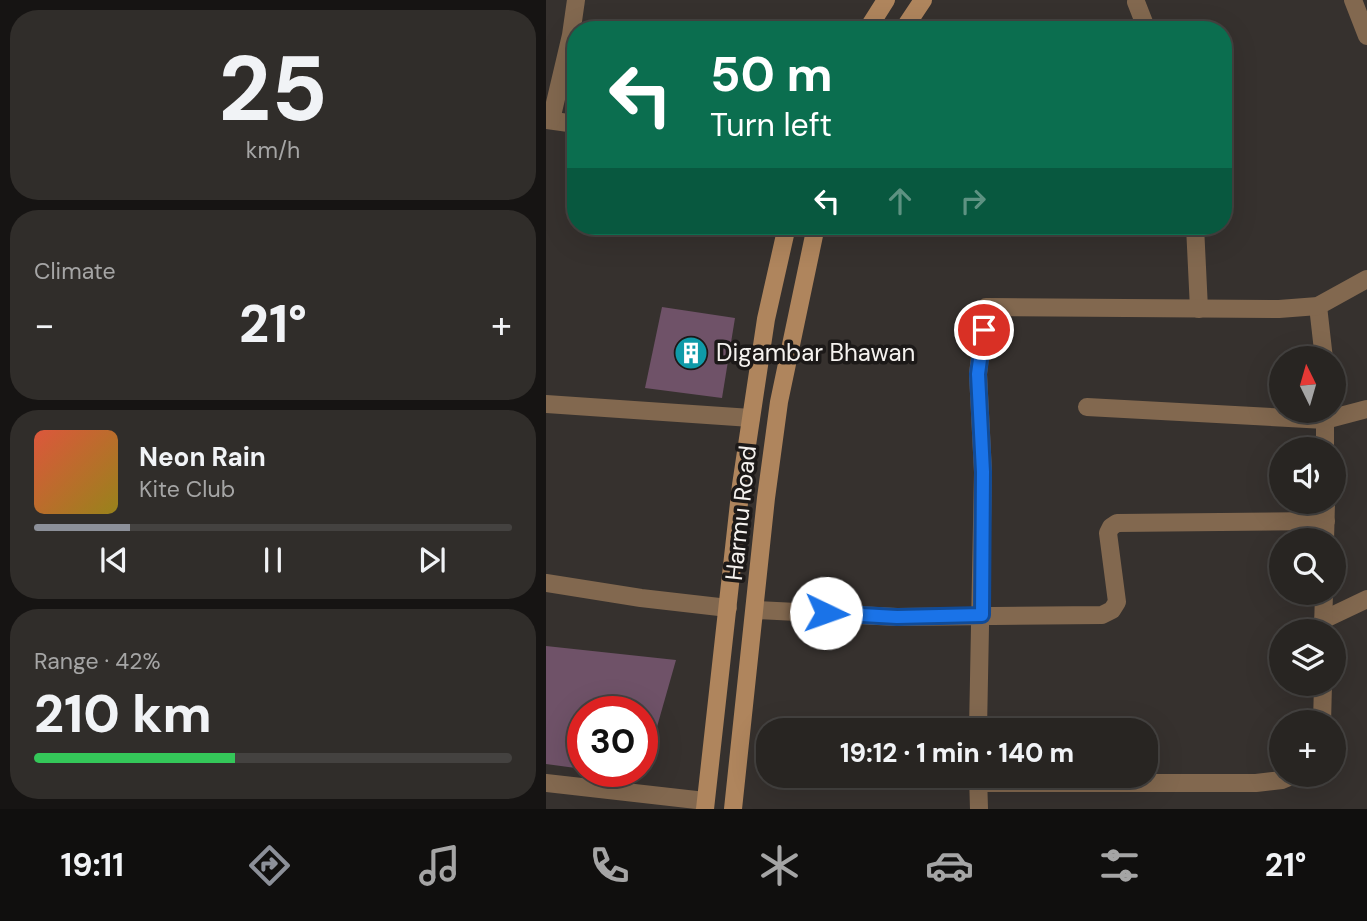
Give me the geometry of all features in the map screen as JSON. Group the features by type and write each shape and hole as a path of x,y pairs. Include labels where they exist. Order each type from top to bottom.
{"main road":[{"path":"873,21 886,0"},
{"path":"909,21 923,0"},
{"name":"Harmu Road","path":"705,805 741,485 766,319 785,235"},
{"name":"Harmu Road","path":"733,809 766,498 779,402 814,235"}],"street":[{"path":"573,21 576,0"},
{"path":"1353,0 1367,36"},
{"path":"1136,2 1143,21"},
{"path":"567,50 549,120 567,123"},
{"path":"1195,235 1199,309"},
{"path":"978,718 983,472 978,374 986,307 1279,309 1318,306 1367,279"},
{"path":"1318,306 1323,346"},
{"path":"546,404 751,418"},
{"path":"1087,407 1269,414"},
{"path":"1346,412 1367,409"},
{"path":"1326,514 1326,528"},
{"path":"755,610 897,617 1102,615 1112,610 1117,603 1108,533 1117,523 1326,521"},
{"path":"546,583 728,608"},
{"path":"1334,619 1367,599"},
{"path":"1158,782 1269,782"},
{"path":"546,783 705,805"},
{"path":"978,788 979,809"}],"building":[{"name":"Digambar Bhawan","path":"662,307 735,318 722,398 645,388"},
{"path":"546,646 676,660 658,723 658,696 567,696 567,767 546,764"}],"place":[{"name":"Digambar Bhawan","path":"691,353"}],"route":[{"path":"826,613 897,617 982,615 983,472 978,374 984,330"}]}
